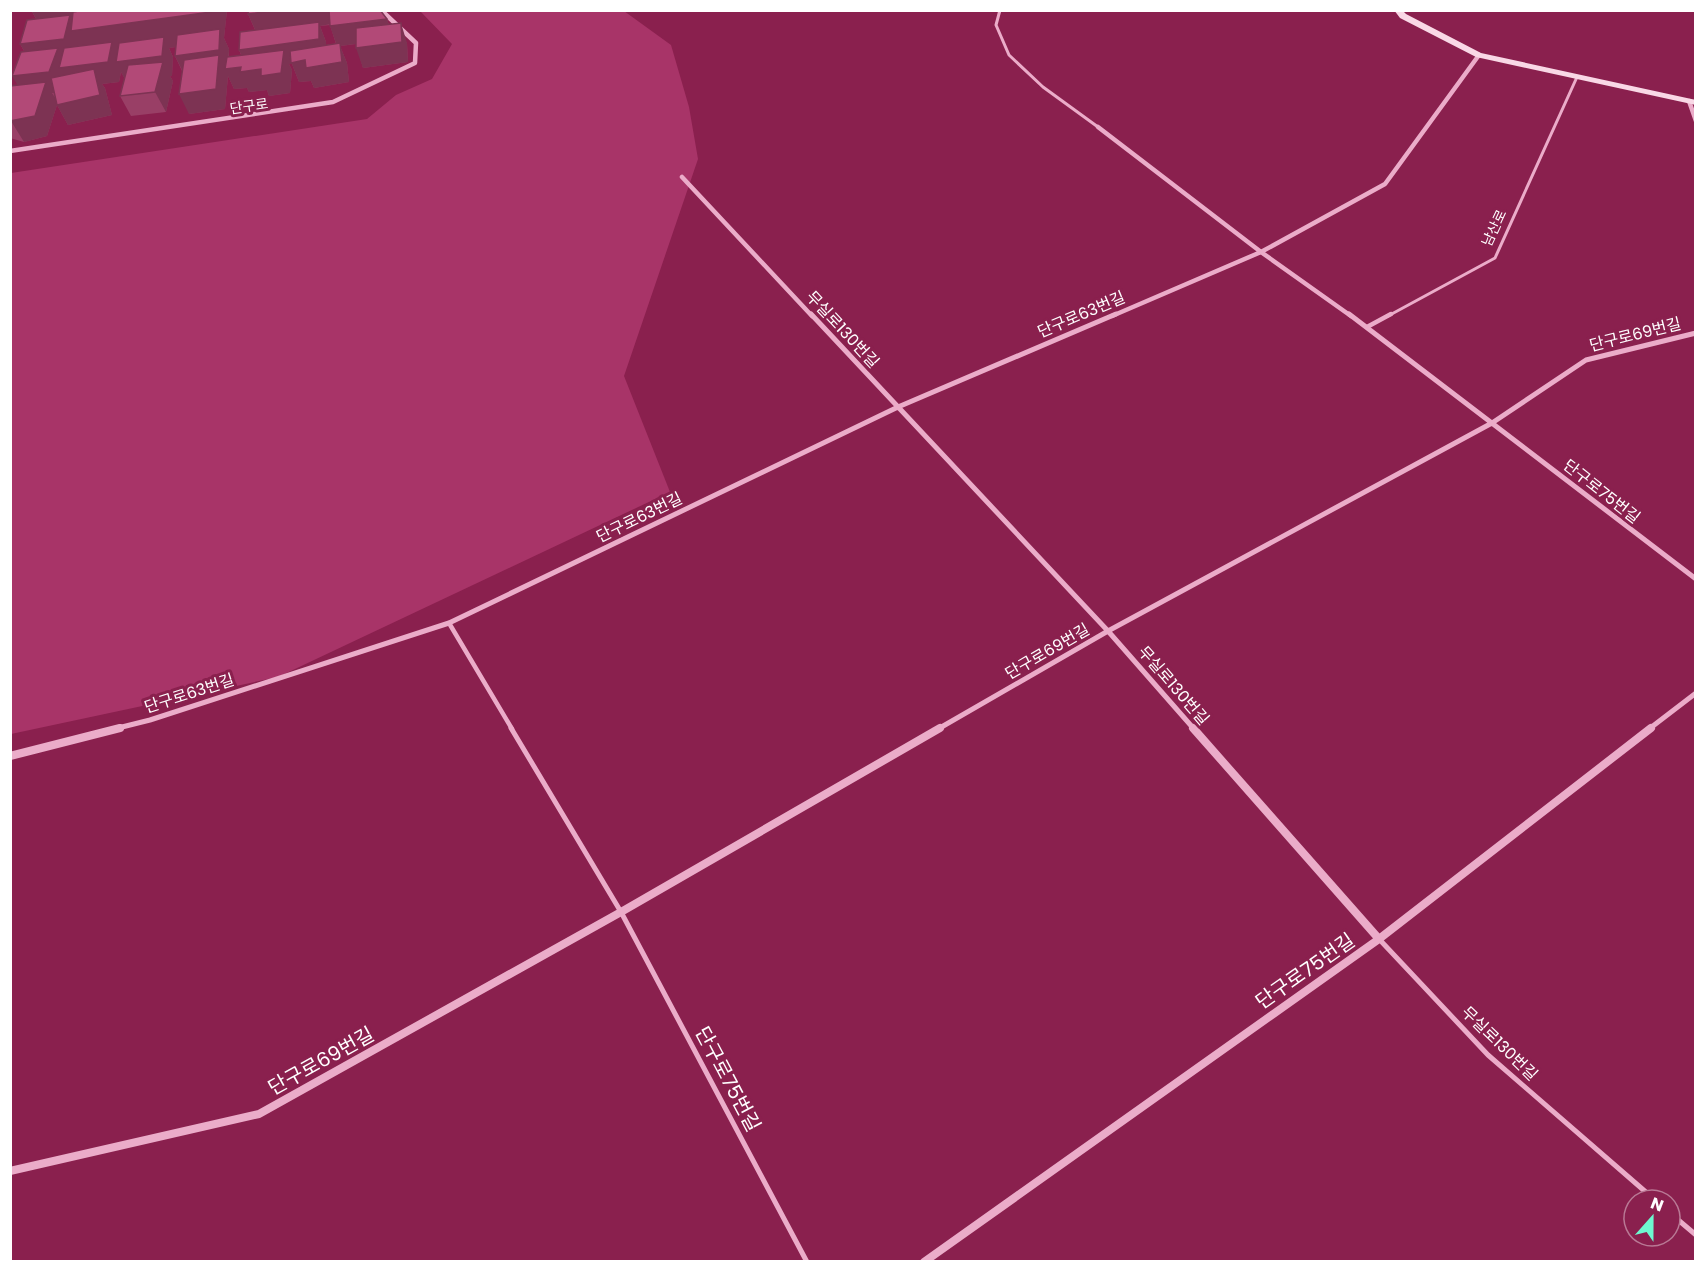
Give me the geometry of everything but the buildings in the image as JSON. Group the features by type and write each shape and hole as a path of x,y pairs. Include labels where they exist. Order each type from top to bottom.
{"street":[{"name":"단구로","path":"10,151 273,113 333,102 415,63 416,43 381,10"},
{"path":"1396,10 1402,16 1479,55 1692,102 1695,121"},
{"name":"단구로63번길","path":"10,756 150,720 449,623 898,407 1261,252 1385,184 1479,55"},
{"path":"1098,127 1261,252 1367,327 1492,423"},
{"name":"무실로130번길","path":"681,177 1108,631 1378,939"},
{"name":"단구로69번길","path":"10,1171 168,1132 259,1114 621,912 1108,631 1492,423 1586,360 1695,333"},
{"name":"단구로75번길","path":"1492,423 1695,579"},
{"name":"단구로75번길","path":"924,1262 1378,939 1695,693"}],"lane":[{"path":"1000,10 996,25 1009,55 1043,87 1098,127"},
{"name":"남산로","path":"1367,327 1495,258 1577,77"},
{"path":"449,623 621,912"},
{"name":"단구로75번길","path":"621,912 807,1262"},
{"name":"무실로130번길","path":"1378,939 1488,1055 1641,1188"},
{"path":"1682,1224 1695,1235"}],"shaded area":[{"path":"420,11 624,11 671,45 689,107 698,159 624,376 670,492 278,677 11,734 11,173 367,119 396,95 432,79 452,44"}]}
